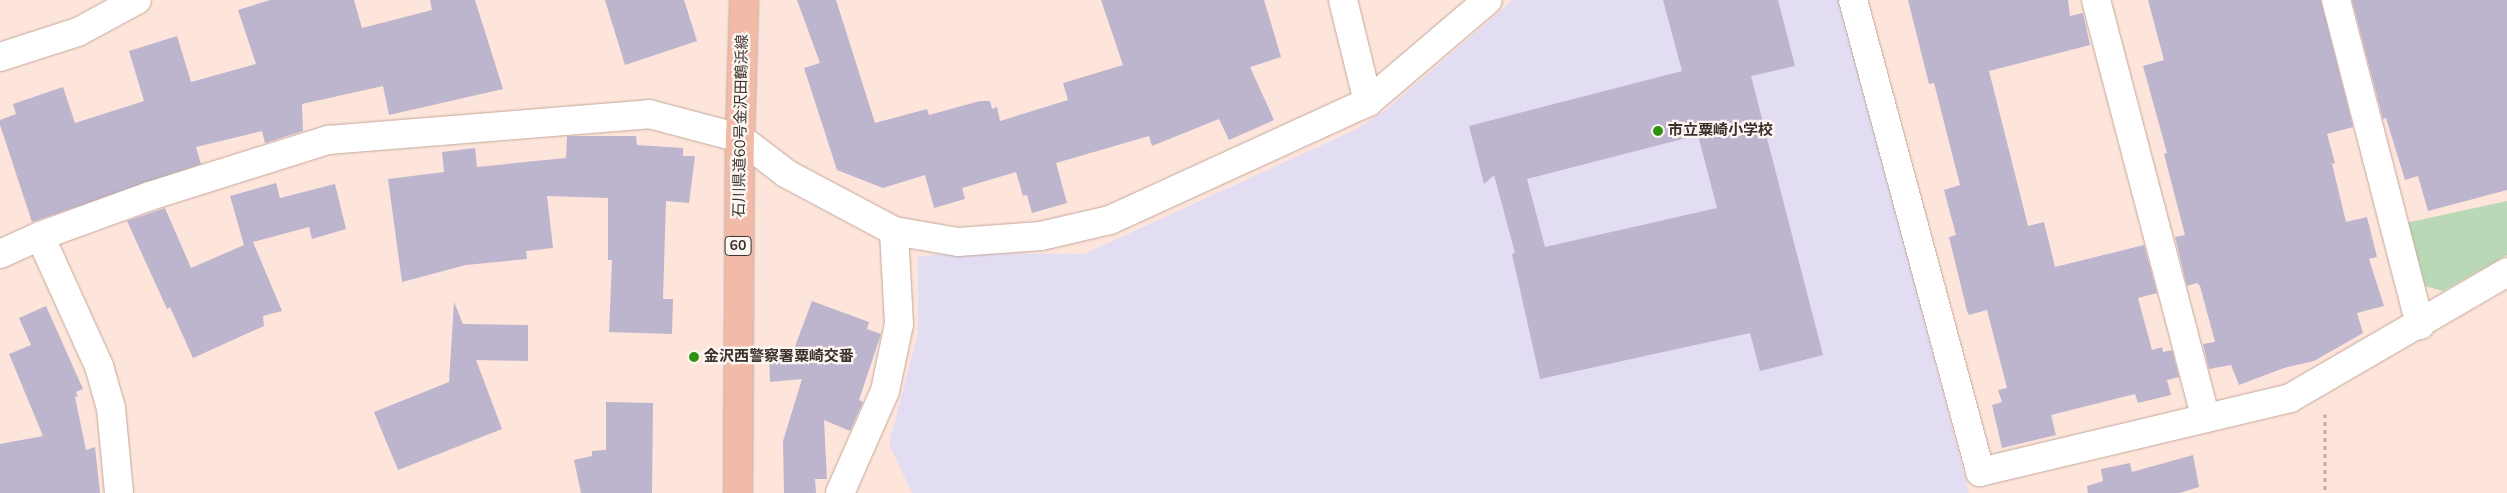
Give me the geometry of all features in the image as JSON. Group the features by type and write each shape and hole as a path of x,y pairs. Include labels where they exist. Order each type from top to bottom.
{"main road":[{"name":"石川県道60号金沢田鶴浜線","path":"738,493 740,138 744,0"}],"street":[{"path":"0,56 78,32 137,0"},
{"path":"1343,0 1368,102"},
{"path":"0,254 40,236 150,196 328,140 649,114 740,138 787,174 894,231 958,242 1041,236 1110,220 1368,102 1488,0"},
{"path":"1853,0 1980,472 2290,398 2420,325 2507,272"},
{"path":"2096,0 2206,418"},
{"path":"2336,0 2420,325"},
{"path":"840,493 885,391 897,333 894,231"},
{"path":"40,236 99,366 112,408 119,493"}],"path":[{"path":"2325,378 2325,493"}],"shaded area":[{"path":"1513,0 1842,0 1969,493 912,493 889,444 918,333 918,257 950,253 1084,254 1357,129 1387,109"}],"green space":[{"path":"2507,201 2507,255 2443,291 2425,286 2406,223"}],"building":[{"path":"270,0 354,0 362,28 432,10 430,0 475,0 503,89 389,115 383,86 302,104 303,131 265,143 262,131 196,147 201,164 32,222 0,125 0,120 16,114 13,104 63,87 75,123 144,101 129,51 177,36 191,82 256,64 238,10"},
{"path":"605,0 684,0 697,41 625,65"},
{"path":"797,0 836,0 875,123 927,109 929,115 980,101 990,101 992,109 997,107 1000,121 1068,100 1063,83 1123,65 1101,0 1264,0 1281,57 1250,67 1274,120 1229,140 1219,119 1152,146 1149,136 1056,163 1067,203 1032,213 1027,195 1023,196 1016,172 962,188 965,199 934,208 925,175 883,188 837,170 804,68 820,63"},
{"path":"1663,0 1778,0 1795,66 1751,76 1823,355 1760,371 1750,333 1540,379 1512,254 1515,253 1494,175 1484,184 1469,126 1682,71","holes":["1698,135 1717,208 1545,247 1527,179"]},
{"path":"1908,0 2068,0 2070,16 2083,13 2090,45 1989,71 2028,226 2044,222 2055,267 2144,245 2157,293 2138,298 2152,350 2162,347 2163,352 2172,350 2179,377 2167,380 2171,395 2138,403 2135,394 2051,415 2056,435 2002,448 1992,405 2002,402 1998,390 2007,388 1987,310 1969,315 1967,311 1949,237 1956,235 1944,190 1960,185 1934,83 1929,84"},
{"path":"2148,0 2321,0 2353,127 2327,134 2335,163 2332,164 2346,222 2367,217 2377,257 2369,259 2384,306 2357,313 2363,333 2314,361 2284,368 2239,385 2231,365 2209,369 2203,344 2215,342 2200,286 2197,283 2187,286 2175,237 2185,235 2164,154 2167,153 2143,66 2164,60"},
{"path":"2352,0 2507,0 2507,190 2428,211 2418,176 2405,180 2386,118 2383,119"},
{"path":"567,136 636,136 637,145 683,148 683,156 695,156 689,203 666,201 663,299 673,299 672,334 609,332 612,260 608,260 608,198 547,196 553,248 526,251 527,259 466,265 402,282 388,179 444,172 442,152 475,148 477,167 566,158"},
{"path":"276,183 280,198 335,184 346,229 312,239 309,227 253,242 282,311 263,316 264,326 193,358 170,307 167,309 127,221 165,208 191,268 244,245 230,196"},
{"path":"812,301 869,322 867,329 881,334 859,400 863,402 850,431 824,420 827,479 815,479 816,493 784,493 783,441 802,379 770,382 769,350 794,349"},
{"path":"454,302 463,324 528,325 528,361 476,360 502,429 398,470 374,412 449,382"},
{"path":"46,306 83,389 76,392 78,396 75,397 86,450 95,447 100,493 0,493 0,444 43,436 9,354 31,345 19,318"},
{"path":"606,402 653,403 652,493 581,493 574,460 592,456 592,451 606,450"},
{"path":"2193,455 2199,487 2179,493 2088,493 2087,486 2103,481 2101,469 2130,463 2132,472"}],"place":[{"name":"市立粟崎小学校","path":"1658,131"},
{"name":"金沢西警察署粟崎交番","path":"694,357"}]}
